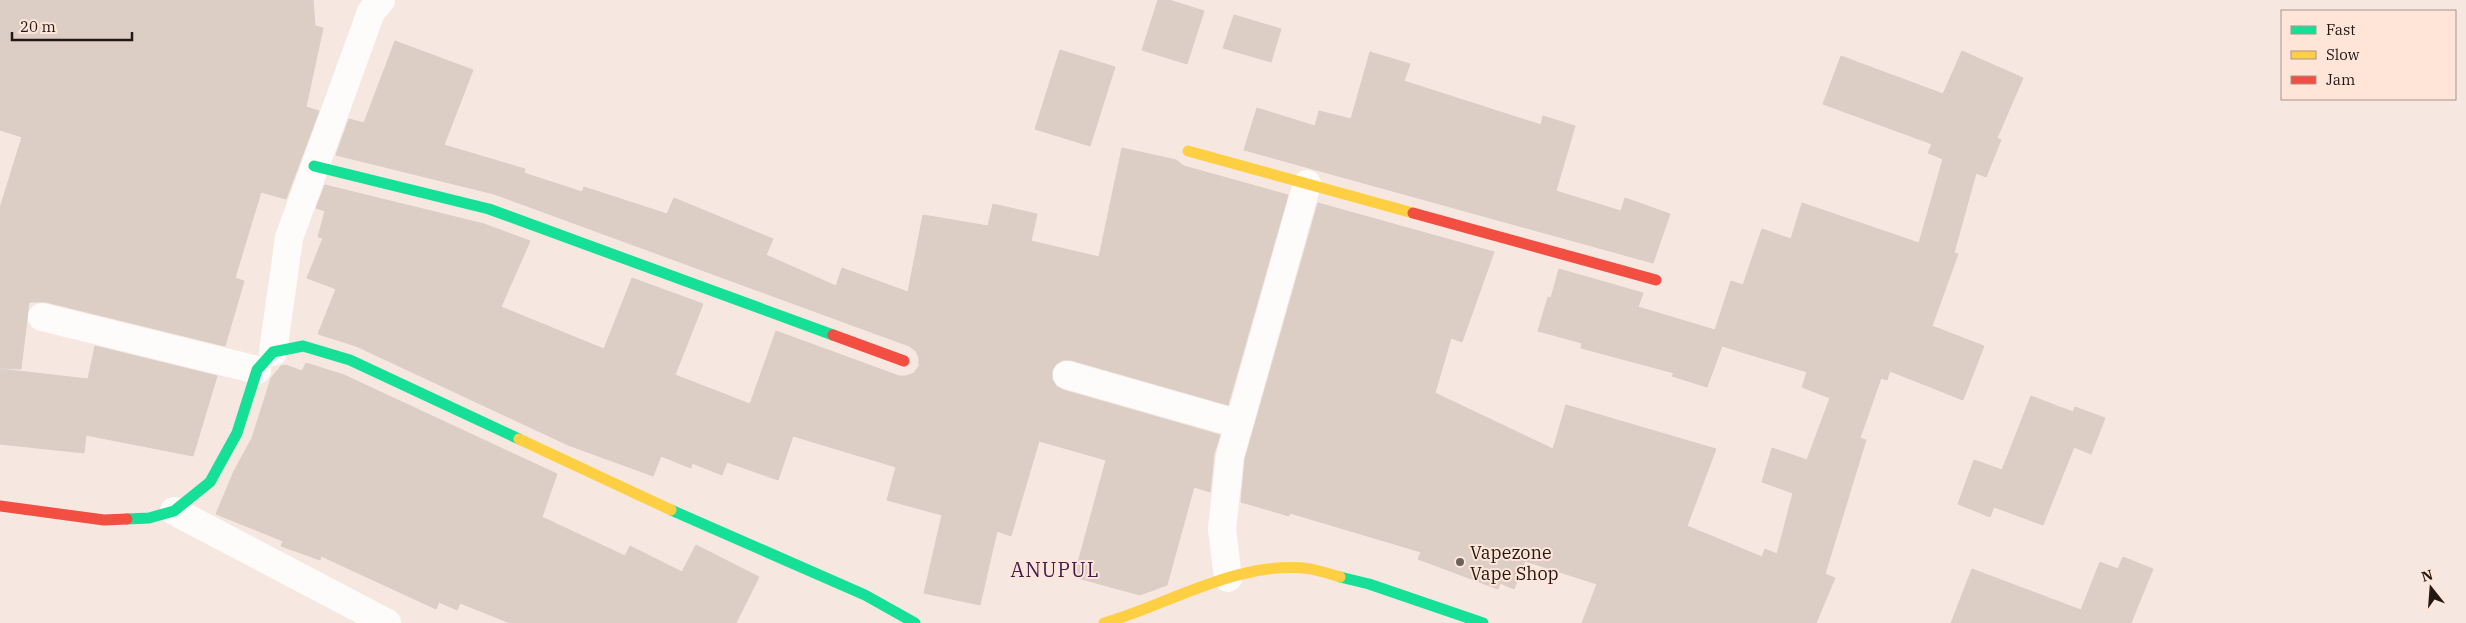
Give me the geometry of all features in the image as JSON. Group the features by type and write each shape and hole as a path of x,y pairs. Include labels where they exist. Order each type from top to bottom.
{"street":[{"path":"0,506 104,520 149,518 174,511 210,482 237,433 265,361 289,238 371,12 381,0"},
{"path":"1188,151 1656,280"},
{"path":"314,166 489,209 904,361"},
{"path":"1228,578 1222,528 1230,456 1307,184"},
{"path":"42,317 265,361 303,346 350,360 660,505 865,595 914,623"},
{"path":"1067,375 1239,424"},
{"path":"174,511 387,623"},
{"path":"1104,623 1129,616 1228,578 1271,569 1310,569 1368,584 1483,623"}],"building":[{"path":"0,0 313,0 315,26 323,28 306,107 319,111 286,199 261,192 235,278 244,281 225,346 46,302 29,302 21,369 0,368 0,208 22,137 0,130"},
{"path":"1158,0 1169,0 1204,11 1187,64 1142,50"},
{"path":"1234,15 1281,29 1271,62 1223,48"},
{"path":"395,41 473,70 444,145 525,169 524,173 582,192 584,187 667,214 674,198 773,239 766,255 836,286 842,268 908,292 923,215 988,226 993,204 1037,214 1031,241 1099,257 1122,148 1176,160 1184,166 1288,195 1228,405 1071,360 1063,360 1056,364 1052,370 1052,379 1056,386 1063,390 1220,435 1214,454 1210,492 1194,487 1167,585 1140,595 1074,577 1106,460 1039,441 1011,536 997,531 980,605 924,593 942,515 887,500 896,467 793,436 778,480 727,462 722,475 692,463 691,468 661,456 653,476 568,445 356,346 318,334 336,289 307,278 323,238 318,237 325,211 316,208 325,185 484,224 530,241 501,307 604,349 632,278 703,304 675,375 750,404 776,331 899,376 914,373 919,366 919,358 916,351 909,346 494,194 336,155 349,119 364,123"},
{"path":"1060,50 1115,67 1090,146 1035,129"},
{"path":"1962,51 2023,78 1997,138 2001,140 1986,177 1976,173 1954,253 1958,254 1932,326 1984,346 1963,400 1890,371 1887,380 1881,378 1860,438 1866,440 1825,574 1835,578 1816,623 1582,623 1597,584 1525,561 1514,589 1500,583 1498,589 1418,559 1421,552 1290,513 1289,516 1241,502 1245,459 1318,203 1494,252 1462,342 1451,338 1435,393 1553,449 1566,405 1716,449 1687,526 1762,557 1765,549 1777,554 1793,493 1762,482 1772,448 1807,460 1830,398 1802,387 1807,372 1722,346 1707,387 1672,376 1674,373 1581,348 1582,343 1538,331 1548,297 1551,298 1559,269 1643,293 1638,307 1715,330 1731,281 1743,285 1762,229 1791,239 1802,203 1919,243 1943,159 1928,153 1932,144 1823,104 1841,56 1943,94"},
{"path":"1370,52 1410,64 1404,81 1541,125 1543,116 1575,126 1556,191 1621,211 1625,198 1670,214 1653,263 1244,150 1257,108 1315,126 1319,111 1351,119"},
{"path":"95,346 217,376 193,456 86,435 84,453 0,444 0,369 88,379"},
{"path":"306,363 344,375 557,474 542,517 625,556 630,546 682,572 696,545 759,577 736,623 510,623 460,603 457,610 439,602 436,609 321,556 320,560 281,546 283,541 216,514 234,471 252,438 271,378 281,366 286,365 302,371"},
{"path":"2031,396 2073,412 2075,407 2105,418 2091,454 2074,447 2043,525 1994,507 1990,517 1958,504 1974,460 2002,470"},
{"path":"2123,557 2153,569 2131,623 1951,623 1972,569 2081,610 2100,562 2118,569"}],"traffic: fast":[{"path":"314,166 489,209 833,335"},
{"path":"127,519 149,518 174,511 210,482 237,433 257,370 273,352 303,346 350,360 519,439"},
{"path":"671,510 865,595 915,623"},
{"path":"1340,577 1369,584 1483,623"}],"traffic: slow":[{"path":"1188,151 1413,213"},
{"path":"519,439 671,510"},
{"path":"1104,623 1205,585 1258,571 1284,568 1311,569 1340,577"}],"traffic: jam":[{"path":"1413,213 1656,280"},
{"path":"833,335 904,361"},
{"path":"0,506 104,520 127,519"}],"place":[{"name":"Vapezone Vape Shop","path":"1460,562"}],"district":[{"name":"ANUPUL","path":"1055,569"}]}
